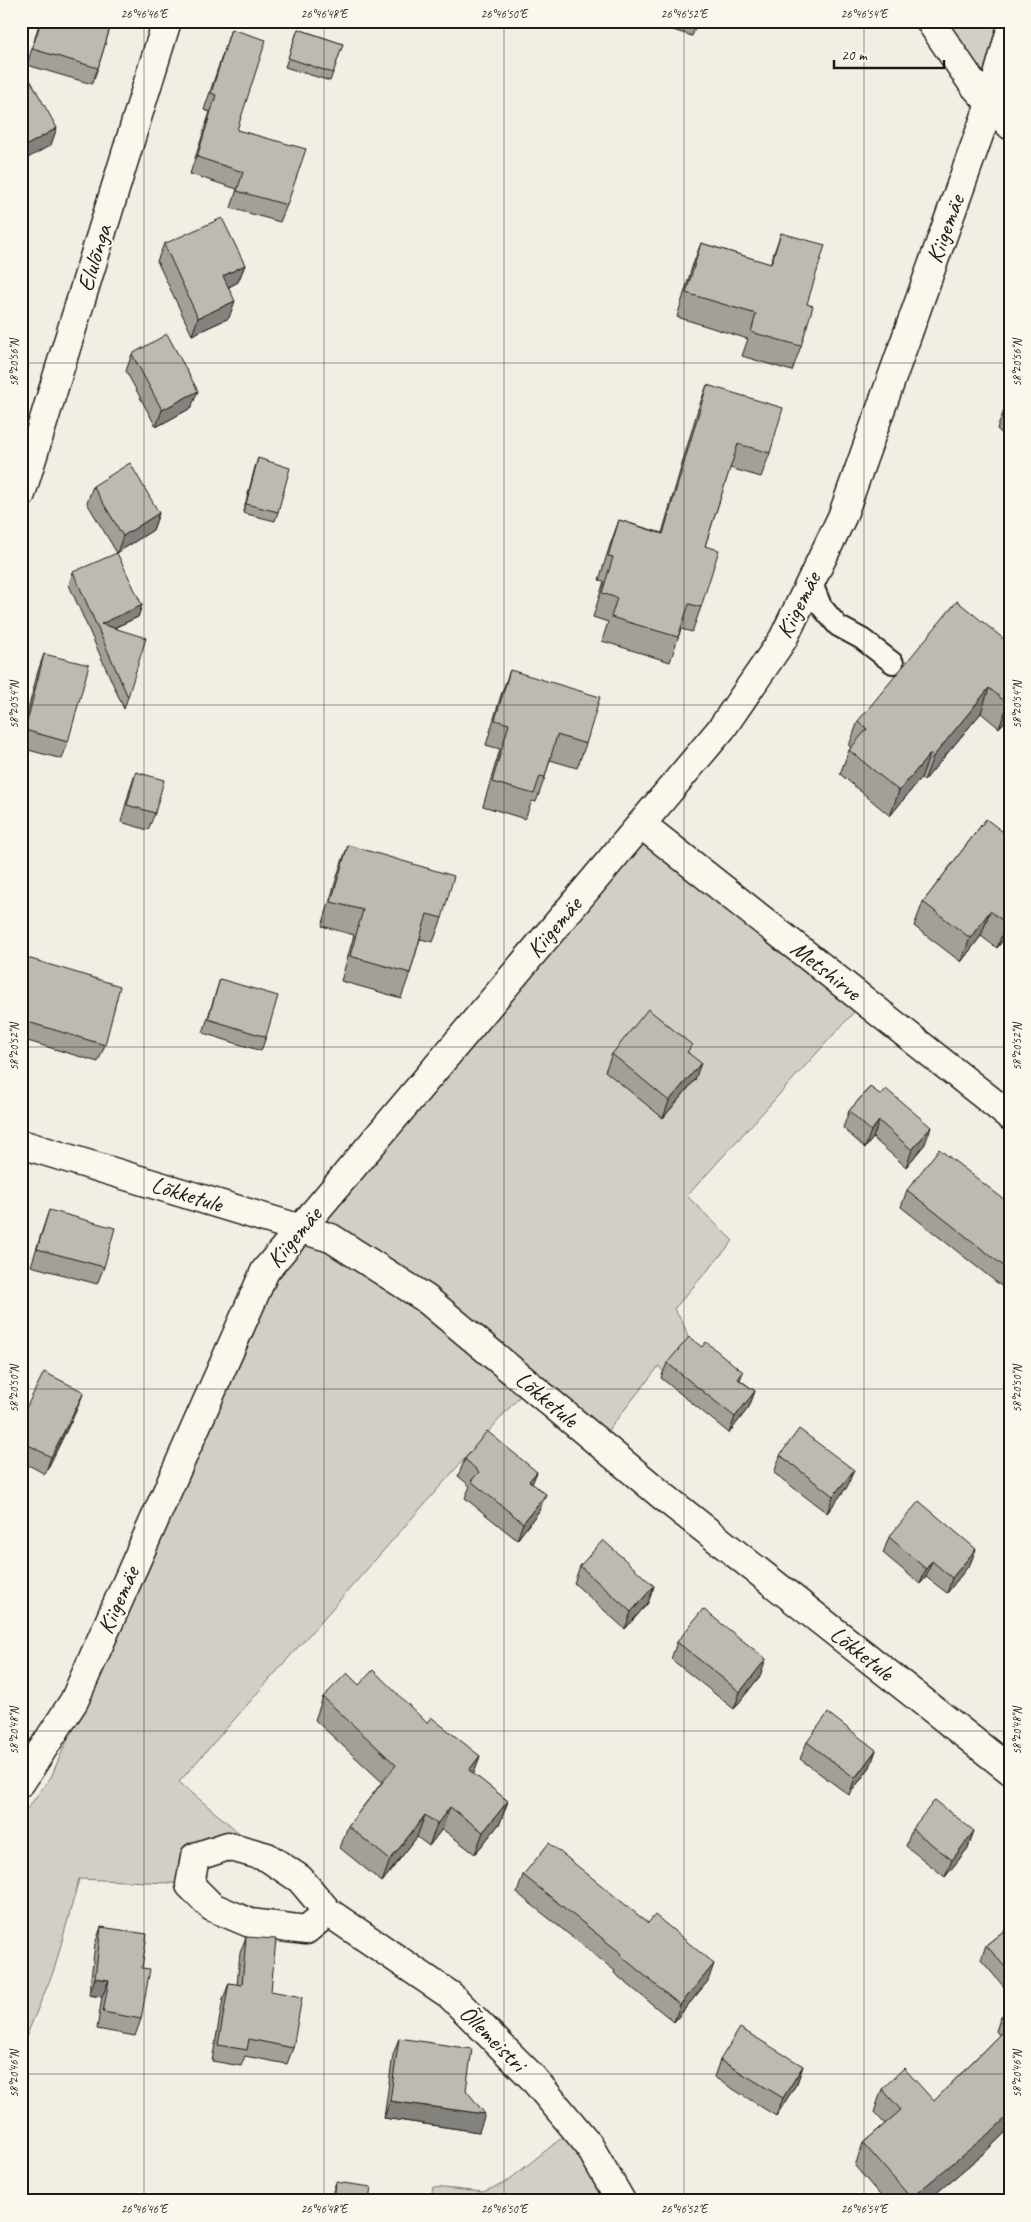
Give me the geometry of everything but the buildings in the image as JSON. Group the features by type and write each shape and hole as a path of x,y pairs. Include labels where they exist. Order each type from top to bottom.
{"street":[{"name":"Elulõnga","path":"21,494 168,21"},
{"path":"930,21 973,84 1010,125"},
{"name":"Kiigemäe","path":"21,1782 74,1701 264,1271 722,728 782,639 842,518 990,104 1010,33"},
{"name":"Metshirve","path":"641,824 1010,1116"},
{"name":"Lõkketule","path":"21,1144 331,1238 425,1298 664,1497 1010,1770"},
{"name":"Õllemeistri","path":"328,1912 450,1995 532,2077 588,2144 621,2201"}],"lane":[{"path":"811,582 821,606 838,626 862,639 893,663"}],"shaded area":[{"path":"947,21 1010,21 1010,98 982,73"},
{"path":"639,822 865,1000 687,1196 733,1241 674,1309 686,1330 688,1338 688,1345 681,1360 668,1378 659,1366 602,1438 311,1222"},
{"path":"303,1236 421,1306 526,1389 179,1782 256,1847 218,1849 192,1884 79,1879 54,1970 21,2049 21,1817 51,1777 270,1279"},
{"path":"578,2125 629,2201 430,2201 433,2187 483,2192 505,2183"}]}
